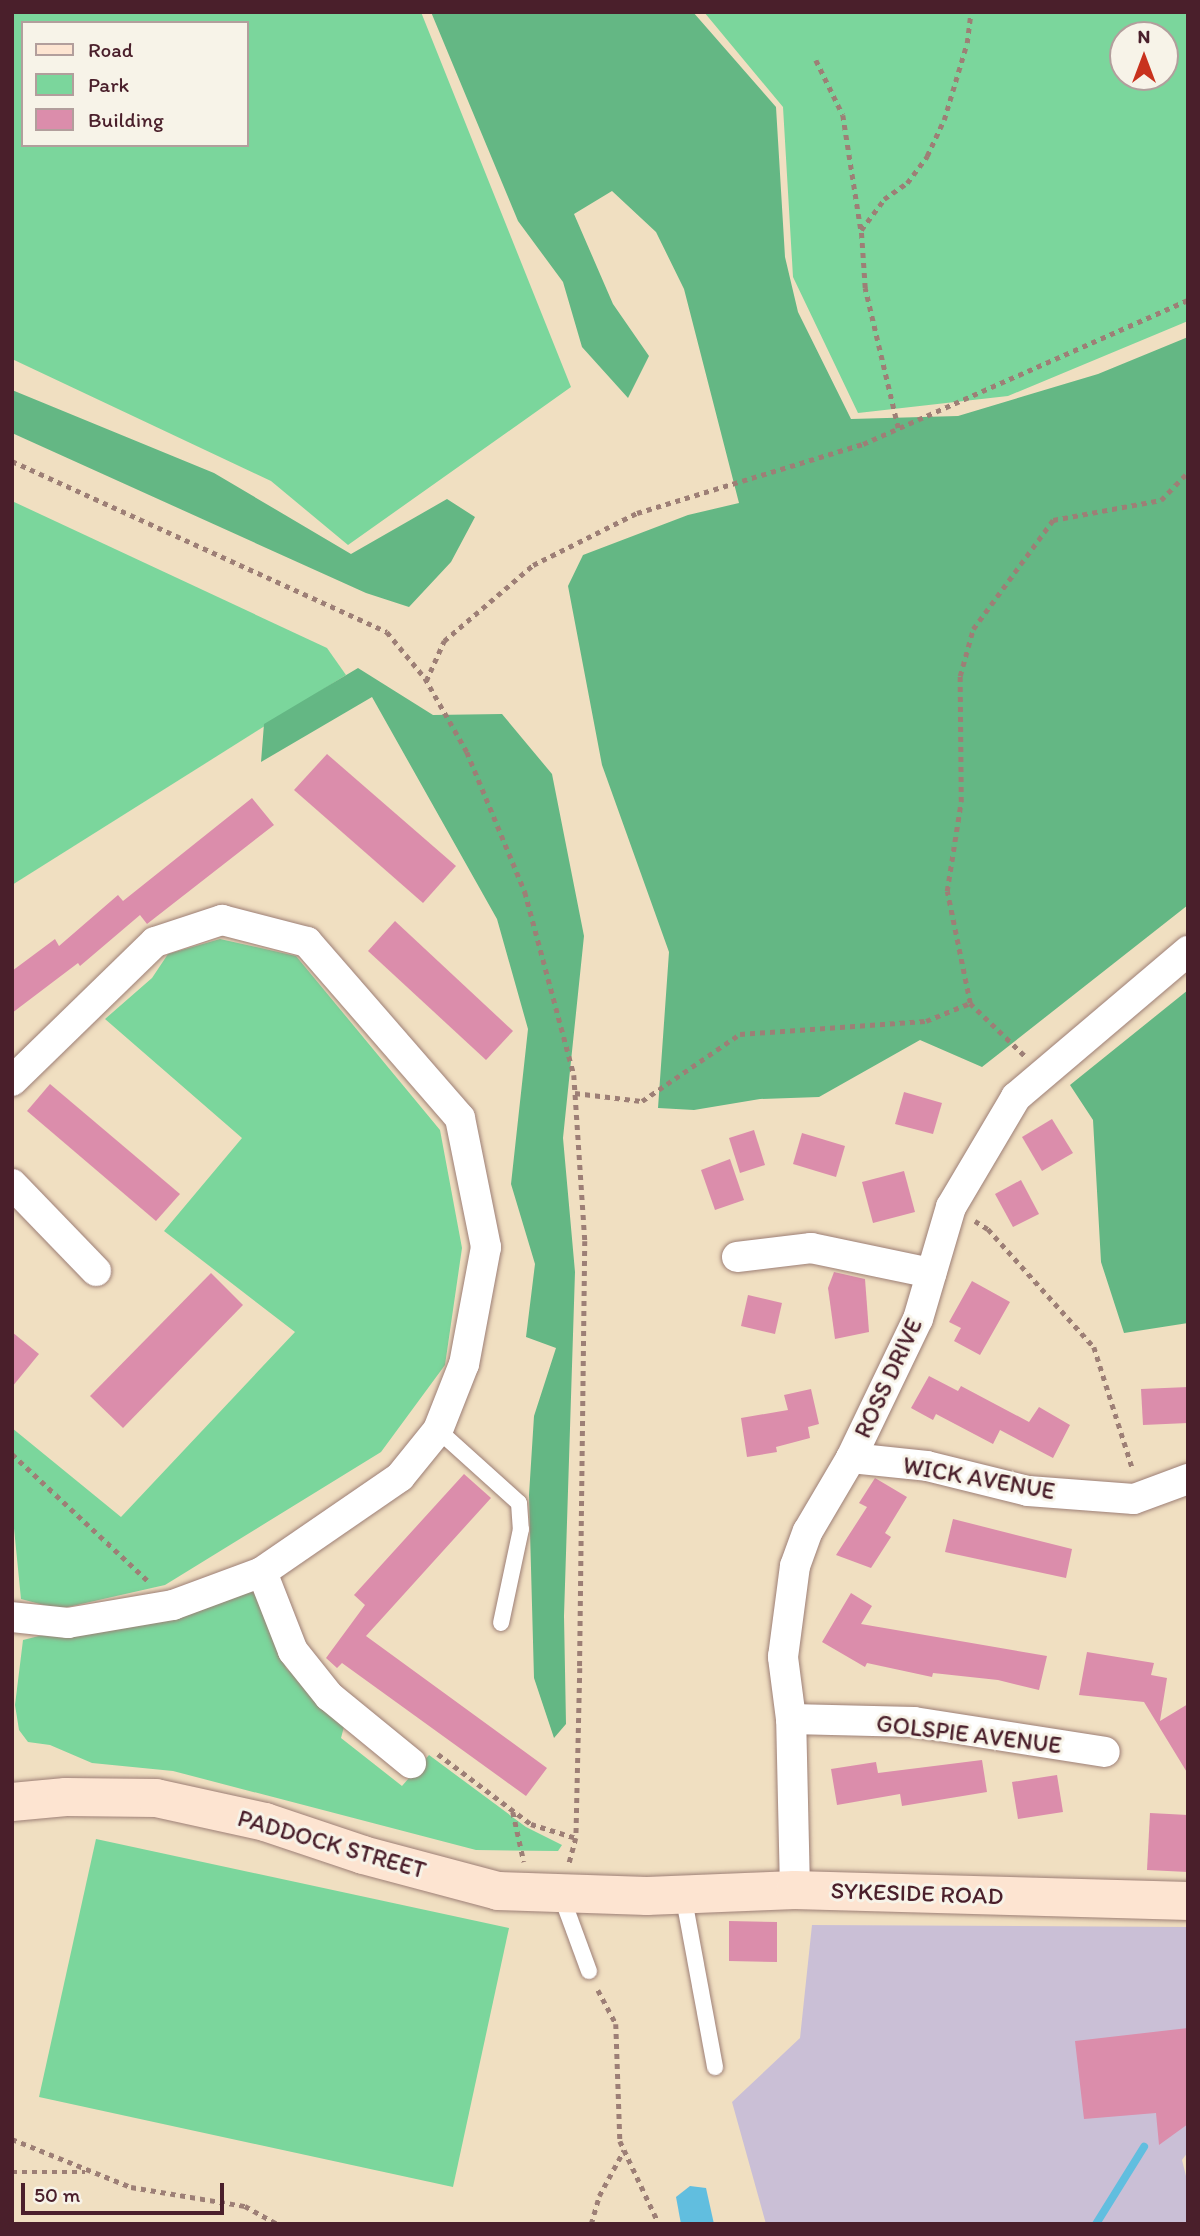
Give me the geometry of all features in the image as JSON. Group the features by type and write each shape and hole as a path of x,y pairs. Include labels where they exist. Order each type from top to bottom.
{"street":[{"path":"12,1081 155,942 222,920 307,942 460,1118 486,1247 464,1364 438,1430 400,1478 262,1572 173,1605 68,1623 12,1617"},
{"name":"ROSS DRIVE","path":"795,1890 791,1719 783,1657 795,1566 808,1531 851,1458 918,1318 951,1208 1016,1097 1188,951"},
{"path":"12,1184 96,1271"},
{"path":"737,1257 811,1248 930,1273"},
{"name":"WICK AVENUE","path":"851,1458 928,1466 1028,1490 1135,1499 1188,1479"},
{"path":"262,1572 293,1651 329,1696 411,1763"},
{"name":"GOLSPIE AVENUE","path":"791,1719 914,1722 1104,1752"},
{"name":"PADDOCK STREET","path":"12,1781 66,1797"},
{"name":"PADDOCK STREET","path":"12,1802 66,1797 156,1798 265,1822 363,1855 498,1891 563,1895 665,1894"},
{"name":"SYKESIDE ROAD","path":"665,1894 795,1890 1188,1900"}],"lane":[{"path":"438,1430 519,1503 521,1529 501,1623"},
{"path":"665,1894 715,2067"},
{"path":"563,1895 589,1971"}],"path":[{"path":"861,230 884,199 907,183 928,156 947,109 967,43 971,12"},
{"path":"816,60 843,115 861,230 865,288 898,429"},
{"path":"426,681 444,641 533,565 638,513 863,444 1188,300"},
{"path":"1043,1074 970,1003 947,891 961,803 960,676 973,629 1053,520 1161,499 1188,472"},
{"path":"575,1093 642,1101 740,1034 926,1021 970,1003"},
{"path":"951,1208 988,1229 1094,1347 1133,1463 1135,1499"},
{"path":"12,1454 173,1605"},
{"path":"411,1763 431,1749 531,1824 576,1838"},
{"path":"513,1811 563,1895"},
{"path":"589,1971 616,2024 624,2150 659,2224"},
{"path":"12,2139 131,2187 245,2206 278,2224"},
{"path":"591,2224 599,2196 624,2150"},
{"path":"12,2172 89,2172"}],"shaded area":[{"path":"812,1925 1188,1927 1188,2152 1182,2160 1188,2184 1188,2224 766,2224 732,2102 800,2038"}],"green space":[{"path":"12,12 421,12 571,387 348,545 271,481 12,359"},
{"path":"431,12 693,12 776,107 785,257 798,312 851,419 958,416 1098,374 1188,337 1188,905 982,1067 920,1040 819,1097 760,1099 694,1110 658,1108 669,952 602,765 568,586 583,555 688,515 739,503 684,289 656,232 612,191 574,214 613,304 649,356 628,398 582,347 563,282 518,221"},
{"path":"704,12 1188,12 1188,321 1008,396 858,413 793,277 783,107"},
{"path":"12,390 214,473 351,554 447,499 475,517 451,562 409,607 366,593 12,433"},
{"path":"12,501 327,648 346,675 12,885"},
{"path":"358,668 433,715 502,714 552,774 584,936 563,1138 575,1272 564,1616 566,1724 554,1738 534,1678 529,1495 534,1416 556,1348 526,1337 535,1264 511,1184 528,1029 497,919 372,697 261,762 264,724"},
{"path":"220,939 296,956 440,1130 462,1248 445,1365 381,1452 165,1585 59,1609 21,1599 12,1508 12,1428 121,1517 295,1332 164,1231 242,1138 105,1019 152,978 168,954"},
{"path":"1188,990 1188,1323 1124,1333 1101,1262 1093,1120 1070,1085"},
{"path":"242,1585 259,1591 286,1668 345,1723 341,1738 402,1786 429,1755 526,1827 562,1845 558,1851 476,1850 173,1771 92,1763 50,1745 28,1742 19,1730 15,1705 23,1640"},
{"path":"96,1839 509,1928 453,2187 39,2097"}],"water":[{"path":"690,2186 706,2188 714,2224 681,2224 676,2197"}],"building":[{"path":"327,754 456,866 423,903 294,790"},
{"path":"252,798 274,825 147,924 140,915 80,966 78,963 12,1013 12,971 55,939 59,946 118,895 123,901"},
{"path":"395,921 513,1031 486,1060 368,951"},
{"path":"50,1084 180,1194 156,1221 27,1111"},
{"path":"904,1092 942,1103 933,1134 895,1124"},
{"path":"1052,1119 1073,1153 1042,1171 1022,1137"},
{"path":"754,1130 765,1165 740,1173 729,1138"},
{"path":"802,1133 845,1146 836,1177 793,1164"},
{"path":"730,1159 744,1200 715,1210 701,1170"},
{"path":"904,1171 915,1212 873,1223 862,1182"},
{"path":"1021,1180 1039,1214 1013,1227 995,1194"},
{"path":"834,1272 865,1279 869,1332 835,1339 828,1288"},
{"path":"211,1273 243,1305 123,1428 90,1396"},
{"path":"972,1281 1010,1302 980,1355 954,1341 961,1328 949,1322"},
{"path":"748,1295 782,1303 775,1334 741,1326"},
{"path":"12,1332 39,1354 12,1387"},
{"path":"929,1376 958,1391 961,1386 1029,1422 1039,1407 1070,1425 1053,1458 1000,1430 993,1444 936,1414 933,1420 911,1408"},
{"path":"1188,1387 1188,1423 1143,1425 1141,1389"},
{"path":"811,1389 819,1424 808,1427 810,1438 776,1447 777,1452 747,1457 741,1418 788,1410 784,1395"},
{"path":"464,1474 491,1498 366,1636 547,1768 526,1796 342,1663 337,1668 326,1658 365,1605 354,1595"},
{"path":"875,1478 907,1497 885,1533 891,1537 871,1568 836,1555 867,1507 859,1503"},
{"path":"953,1519 1072,1549 1066,1578 945,1552"},
{"path":"851,1593 872,1606 861,1624 1047,1656 1039,1690 998,1680 933,1673 932,1677 867,1663 865,1667 822,1642"},
{"path":"1087,1652 1154,1663 1151,1675 1167,1678 1160,1721 1188,1704 1188,1774 1144,1702 1079,1695"},
{"path":"982,1760 987,1792 902,1806 900,1794 837,1805 831,1769 876,1762 878,1773"},
{"path":"1057,1775 1063,1812 1018,1819 1012,1782"},
{"path":"1150,1813 1188,1815 1188,1872 1147,1870"},
{"path":"729,1921 777,1922 777,1962 729,1961"},
{"path":"1188,2028 1188,2124 1159,2145 1156,2113 1084,2119 1075,2041"}],"waterway":[{"path":"1096,2224 1144,2147"}]}
